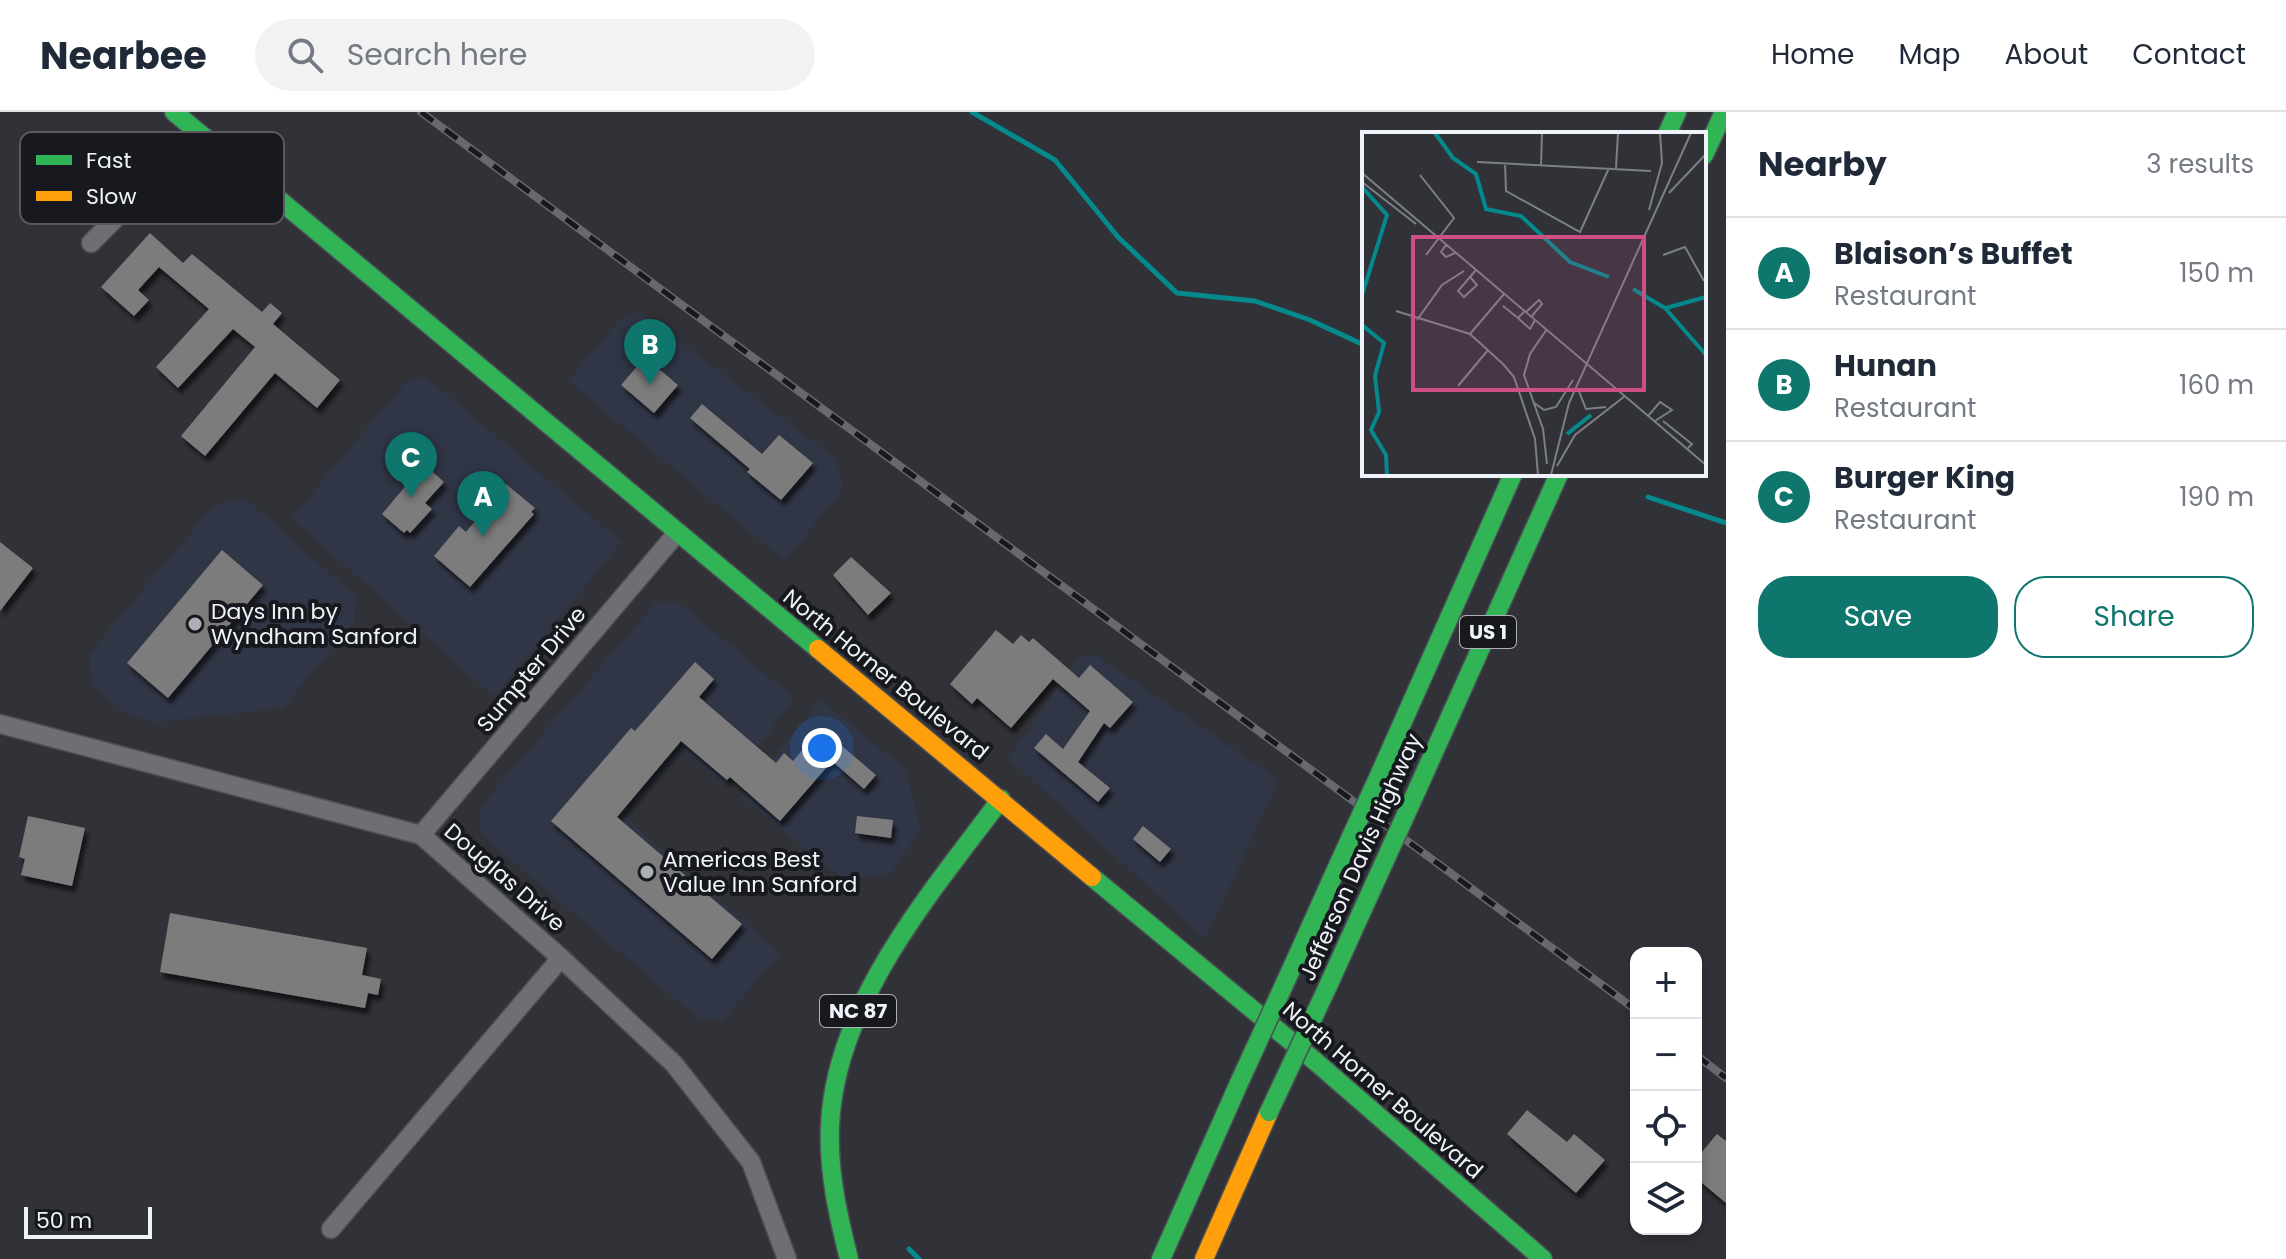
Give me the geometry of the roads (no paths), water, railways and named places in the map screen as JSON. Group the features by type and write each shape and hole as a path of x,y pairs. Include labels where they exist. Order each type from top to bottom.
{"main road":[{"name":"North Horner Boulevard","path":"167,112 194,131"},
{"name":"North Horner Boulevard","path":"174,112 194,131"},
{"path":"1668,132 1677,112"},
{"path":"1706,151 1724,112"},
{"name":"North Horner Boulevard","path":"284,205 1316,1062 1543,1259"},
{"name":"Jefferson Davis Highway","path":"1161,1259 1512,476"},
{"name":"Jefferson Davis Highway","path":"1204,1259 1558,476"},
{"name":"NC 87","path":"849,1259 833,1201 827,1144 832,1091 848,1033 887,956 1001,799"},
{"path":"1237,1231 1244,1208 1241,1176"},
{"path":"1144,1259 1149,1245 1194,1181"}],"street":[{"path":"91,243 110,224"},
{"name":"Sumpter Drive","path":"421,835 677,533"},
{"name":"Douglas Drive","path":"0,724 421,835 561,958 674,1064 751,1162 787,1259"},
{"path":"331,1229 561,958"}],"waterway":[{"path":"972,112 1055,160 1118,237 1177,293 1255,301 1310,320 1362,344"},
{"path":"1648,497 1726,523"},
{"path":"909,1249 919,1259"}],"railway":[{"path":"421,112 1630,1006"},
{"path":"1702,1060 1726,1078"}],"place":[{"name":"Hunan","path":"650,385"},
{"name":"Burger King","path":"411,498"},
{"name":"Blaison’s Buffet","path":"483,537"},
{"name":"Days Inn by Wyndham Sanford","path":"195,624"},
{"name":"Americas Best Value Inn Sanford","path":"647,872"}]}
